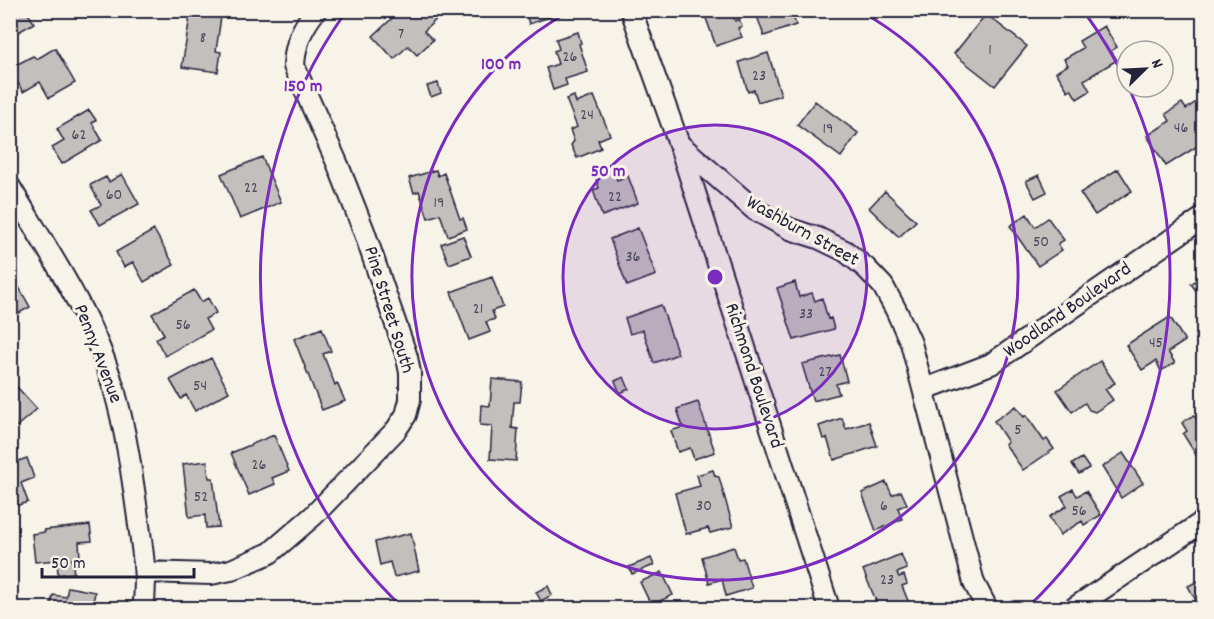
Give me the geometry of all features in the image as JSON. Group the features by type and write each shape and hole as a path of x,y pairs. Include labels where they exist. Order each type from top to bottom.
{"street":[{"name":"Pine Street South","path":"145,572 211,574 231,570 270,553 313,516 344,485 396,430 406,415 410,400 410,373 406,357 360,220 294,66 294,48 316,10"},
{"name":"Washburn Street","path":"631,10 679,144 755,210 790,229 818,238 845,251 883,286 911,344 925,389 948,488 974,583 987,609"},
{"name":"Richmond Boulevard","path":"679,144 829,609"},
{"name":"Penny Avenue","path":"10,187 79,304 113,387 136,501 145,572 143,609"},
{"name":"Woodland Boulevard","path":"925,389 991,364 1203,217"},
{"path":"1074,609 1203,521"}],"building":[{"path":"10,10 26,10 34,23 10,37"},
{"path":"191,10 222,10 216,51 221,52 218,72 182,67"},
{"path":"401,10 446,10 424,31 433,40 417,55 408,46 394,59 373,36"},
{"path":"525,10 569,10 570,13 562,15 561,13 529,24"},
{"path":"703,10 731,10 735,21 739,19 742,26 738,28 742,37 716,46"},
{"path":"772,10 791,10 796,25 764,36 757,16"},
{"path":"986,14 1027,46 995,86 954,54"},
{"path":"1104,26 1115,44 1115,48 1111,51 1115,61 1084,80 1090,91 1077,99 1071,89 1068,91 1056,72 1068,65 1064,59 1083,48 1079,41"},
{"path":"578,32 581,43 579,44 588,72 565,79 567,85 553,90 546,68 558,64 554,51 559,49 556,39"},
{"path":"55,48 75,83 49,98 40,82 23,92 10,68 33,56 37,59"},
{"path":"768,53 781,95 758,102 754,90 748,92 739,62"},
{"path":"438,83 441,93 431,97 427,86"},
{"path":"574,96 576,103 594,96 610,135 598,140 601,148 577,158 571,145 574,141 570,130 577,127 566,99"},
{"path":"1199,100 1204,106 1204,142 1166,166 1147,136 1170,121 1166,114 1182,103 1186,109"},
{"path":"815,101 858,133 841,157 797,125"},
{"path":"89,110 96,120 92,123 102,140 62,164 52,148 64,141 57,129"},
{"path":"262,157 281,202 240,219 221,174"},
{"path":"613,169 617,180 628,176 638,203 602,216 593,190 599,188 595,175"},
{"path":"1118,169 1132,191 1095,215 1080,193"},
{"path":"436,170 438,176 444,173 460,219 463,218 467,229 448,236 440,214 428,218 419,191 414,193 409,178"},
{"path":"122,174 139,204 100,225 91,210 101,205 90,185 106,177 109,182"},
{"path":"1039,175 1047,192 1035,198 1026,181"},
{"path":"885,191 916,221 899,237 869,208"},
{"path":"1027,214 1035,227 1048,218 1064,240 1058,244 1062,250 1038,266 1010,226"},
{"path":"638,228 656,275 627,286 610,239"},
{"path":"154,230 174,265 144,282 133,262 124,267 116,252"},
{"path":"463,236 471,256 449,264 441,244"},
{"path":"10,271 30,307 10,318"},
{"path":"1204,275 1204,301 1191,284"},
{"path":"492,277 503,307 492,311 495,319 486,322 490,332 469,340 451,292"},
{"path":"795,282 799,297 812,293 815,301 822,298 828,319 831,318 834,329 794,340 777,288"},
{"path":"194,290 201,302 208,298 216,313 205,319 211,330 165,356 156,339 164,334 152,314"},
{"path":"661,305 678,354 654,363 643,330 630,334 625,318"},
{"path":"1170,317 1185,341 1168,352 1175,363 1161,371 1156,361 1142,370 1126,345"},
{"path":"322,328 331,351 323,354 335,385 337,383 345,401 322,410 294,339"},
{"path":"840,355 847,381 836,384 839,394 813,401 802,364"},
{"path":"211,358 229,392 195,411 186,395 181,399 170,380"},
{"path":"1100,361 1115,383 1105,389 1113,400 1095,412 1089,410 1085,403 1072,412 1057,390"},
{"path":"624,377 629,389 620,393 615,381"},
{"path":"492,379 522,382 520,402 514,402 512,428 518,429 516,461 490,459 492,426 480,425 481,405 490,406"},
{"path":"17,387 37,409 10,432 10,393"},
{"path":"698,402 715,452 694,459 690,448 678,452 671,431 683,427 677,409"},
{"path":"1016,406 1024,417 1026,415 1044,441 1047,439 1054,449 1023,470 1005,444 1008,442 994,421"},
{"path":"1194,415 1199,423 1204,420 1204,454 1198,458 1183,434 1187,431 1182,423"},
{"path":"842,418 846,429 869,422 877,446 834,460 827,438 823,439 819,426"},
{"path":"274,435 289,471 272,478 275,484 249,495 231,453"},
{"path":"1123,453 1143,483 1121,498 1102,467"},
{"path":"27,458 34,478 21,483 28,502 10,508 10,464"},
{"path":"1082,458 1089,468 1079,474 1072,464"},
{"path":"207,461 209,478 213,478 219,527 206,528 205,515 189,517 183,464"},
{"path":"713,470 715,476 719,477 733,527 710,533 708,528 686,534 675,493 700,486 697,475"},
{"path":"886,482 892,495 901,491 907,504 898,508 902,519 876,531 862,493"},
{"path":"1073,489 1077,496 1086,491 1101,515 1084,525 1082,521 1060,535 1049,517 1067,506 1061,496"},
{"path":"90,525 92,541 79,542 80,558 72,559 74,573 58,575 57,560 35,562 32,534 45,532 44,530"},
{"path":"411,533 419,571 394,577 390,562 380,565 375,542"},
{"path":"734,547 738,559 743,558 752,588 726,596 722,579 709,583 702,557"},
{"path":"901,554 907,569 897,573 899,577 904,575 907,584 902,586 909,603 911,602 914,608 879,608 863,570"},
{"path":"651,558 654,565 632,574 629,567"},
{"path":"662,572 673,595 651,605 640,582"},
{"path":"1204,578 1204,608 1200,608 1188,586"},
{"path":"548,586 552,595 541,601 536,592"},
{"path":"68,587 95,592 92,608 50,608 53,595 66,597"}]}
